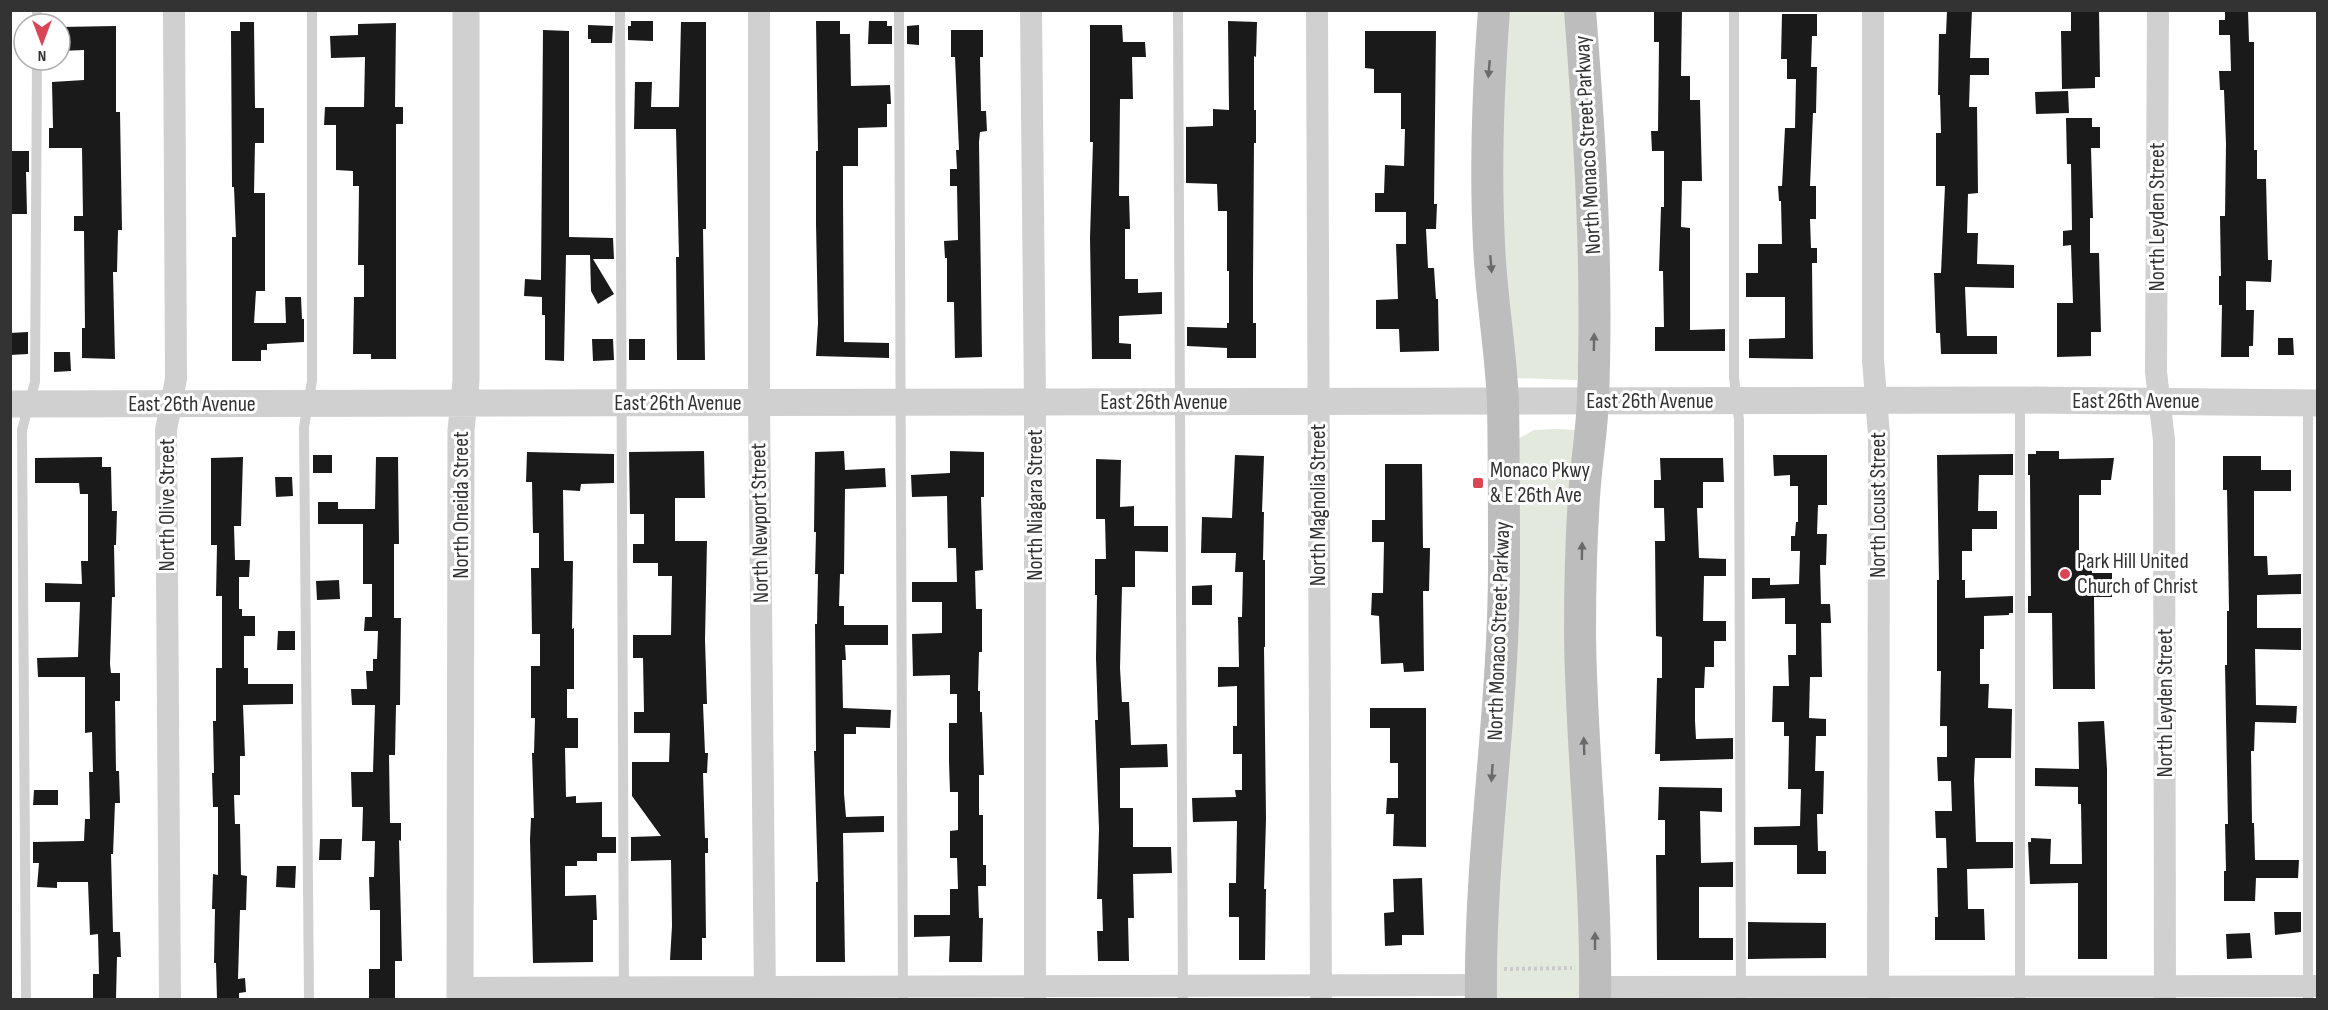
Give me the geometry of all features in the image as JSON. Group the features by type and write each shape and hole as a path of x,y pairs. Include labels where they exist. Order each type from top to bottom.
{"main road":[{"name":"North Monaco Street Parkway","path":"1481,985 1492,775 1502,650 1503,401 1489,245 1487,94 1494,10"},
{"name":"North Monaco Street Parkway","path":"1580,10 1591,150 1595,249 1593,401 1584,496 1580,632 1584,754 1593,868 1595,985"}],"street":[{"name":"North Olive Street","path":"170,999 166,430 176,379 174,10"},
{"name":"North Oneida Street","path":"460,994 461,430 466,381 466,10"},
{"name":"North Newport Street","path":"759,10 759,403 765,993"},
{"name":"North Niagara Street","path":"1031,10 1035,402 1035,993"},
{"name":"North Magnolia Street","path":"1317,10 1321,992"},
{"name":"North Locust Street","path":"1873,10 1873,360 1879,435 1878,993"},
{"name":"North Leyden Street","path":"2158,10 2156,372 2164,440 2165,993"},
{"name":"East 26th Avenue","path":"20,404 2020,400 2313,403"},
{"path":"460,994 1321,992 1481,985"},
{"path":"1595,985 1741,993 2165,993 2311,990"}],"lane":[{"path":"309,999 304,427 312,381 312,10"},
{"path":"620,10 624,993"},
{"path":"899,10 903,993"},
{"path":"1178,10 1183,993"},
{"path":"1734,10 1734,378 1739,420 1741,993"},
{"path":"26,999 20,404 34,382 37,72"},
{"path":"2020,400 2020,993"},
{"path":"2311,990 2313,403"}],"path":[{"path":"1481,985 1595,985"}],"shaded area":[{"path":"1508,11 1572,11 1584,295 1577,380 1513,378 1500,229 1503,83"},
{"path":"1534,430 1578,430 1583,892 1581,999 1493,1000 1518,439"}],"building":[{"path":"1654,10 1682,10 1681,76 1690,76 1690,100 1700,100 1702,181 1682,181 1681,227 1690,228 1690,330 1725,329 1725,351 1655,351 1655,327 1664,327 1663,271 1659,271 1661,207 1664,207 1664,151 1652,151 1651,131 1658,131 1659,42 1654,42"},
{"path":"1947,10 1972,10 1970,58 1989,58 1989,75 1970,75 1969,107 1977,107 1978,193 1968,194 1967,233 1978,233 1977,264 2014,265 2014,288 1965,287 1967,336 1997,336 1997,354 1941,354 1940,333 1936,333 1934,273 1941,273 1945,186 1936,186 1936,133 1941,133 1940,95 1938,95 1939,34 1946,34"},
{"path":"2071,10 2099,10 2100,77 2095,77 2095,88 2062,89 2061,31 2071,31"},
{"path":"2225,10 2248,10 2249,42 2254,42 2254,150 2257,150 2257,179 2266,179 2268,260 2272,260 2271,282 2246,281 2246,310 2254,310 2253,346 2249,346 2249,357 2221,357 2220,216 2225,216 2226,144 2224,90 2220,90 2219,71 2231,71 2230,35 2219,35 2219,20 2225,20"},
{"path":"1782,14 1817,14 1817,36 1812,36 1811,67 1817,67 1810,186 1816,186 1816,219 1810,219 1811,248 1817,248 1817,263 1812,263 1813,359 1749,358 1749,339 1785,338 1785,297 1746,297 1746,273 1758,273 1758,244 1782,244 1781,201 1779,201 1778,186 1782,186 1785,128 1795,128 1796,79 1787,79 1787,59 1781,59"},
{"path":"631,21 653,21 653,41 628,40 628,26 631,26"},
{"path":"816,21 840,21 840,34 850,34 851,86 890,85 891,104 887,104 887,127 858,128 858,166 843,166 844,342 889,343 889,358 816,356 818,323 816,151 818,151"},
{"path":"869,21 887,21 887,26 892,26 892,44 868,44"},
{"path":"1228,21 1257,22 1256,57 1254,56 1256,143 1254,143 1253,280 1256,358 1227,358 1227,348 1187,346 1187,327 1227,328 1227,323 1229,323 1227,211 1218,211 1217,184 1186,183 1186,127 1213,126 1213,109 1229,110"},
{"path":"240,22 254,22 255,108 264,108 264,143 255,143 254,193 265,193 265,291 256,291 254,323 286,323 285,297 301,297 302,319 304,319 304,342 267,344 267,350 261,350 261,361 232,361 232,237 236,237 234,187 232,187 231,31 240,31"},
{"path":"681,22 706,22 706,229 703,229 705,360 677,360 676,257 679,257 676,129 634,129 635,82 652,82 651,107 679,107"},
{"path":"396,23 395,107 403,107 403,124 396,124 396,359 371,359 371,354 353,354 354,297 364,297 364,265 358,265 359,186 353,186 353,171 336,170 336,125 324,125 325,107 364,107 365,57 331,58 330,36 358,35 358,24"},
{"path":"588,25 613,26 612,43 591,43 591,39 588,39"},
{"path":"919,25 919,45 907,44 907,26"},
{"path":"1090,25 1122,25 1123,42 1145,42 1146,57 1132,57 1133,99 1120,99 1119,196 1129,196 1130,229 1125,229 1125,279 1138,279 1138,293 1162,292 1162,314 1119,316 1119,343 1131,344 1131,359 1092,359 1090,238 1093,142 1090,142"},
{"path":"116,26 116,112 120,112 122,230 118,230 117,272 113,272 115,359 82,358 82,328 85,328 84,231 74,231 74,216 83,216 82,148 49,148 49,128 53,128 52,82 84,80 84,50 72,50 72,27"},
{"path":"543,30 569,31 569,237 613,238 614,259 593,259 614,294 598,304 591,291 590,255 566,255 564,361 545,360 545,315 542,315 542,297 524,296 525,279 541,280"},
{"path":"951,30 983,30 983,57 980,57 981,111 986,111 987,131 980,132 979,142 982,357 955,358 954,302 947,302 947,258 945,258 944,241 958,240 957,186 950,186 950,169 957,169 956,150 959,150 955,57 951,57"},
{"path":"1365,31 1436,31 1434,204 1437,204 1436,229 1426,229 1428,268 1434,268 1436,299 1438,299 1439,351 1400,352 1399,329 1376,329 1376,300 1398,299 1396,244 1406,244 1406,212 1375,212 1375,193 1384,193 1385,165 1404,166 1405,129 1401,129 1401,93 1374,93 1374,69 1365,68"},
{"path":"2068,91 2069,113 2036,114 2035,92"},
{"path":"2066,118 2092,118 2092,127 2100,127 2100,148 2091,148 2093,218 2090,218 2090,253 2099,253 2101,332 2091,332 2091,356 2057,357 2057,303 2073,303 2071,245 2063,246 2063,231 2072,230 2071,164 2067,164"},
{"path":"10,151 29,151 29,172 26,172 27,214 10,214"},
{"path":"28,332 28,354 10,355 10,333"},
{"path":"2278,338 2293,338 2294,355 2278,355"},
{"path":"592,339 613,339 614,360 593,361"},
{"path":"629,339 645,339 645,360 629,360"},
{"path":"54,352 70,352 71,371 54,372"},
{"path":"704,451 705,498 675,498 675,541 707,541 705,640 707,704 703,704 705,753 708,753 707,773 703,773 705,838 708,838 708,853 705,853 706,938 702,938 702,960 670,960 671,860 631,861 631,837 661,836 632,796 632,762 669,762 670,733 634,733 634,712 644,712 643,658 633,658 633,635 671,635 672,576 658,576 658,563 633,563 633,544 644,544 644,514 630,514 629,452"},
{"path":"844,451 845,470 885,468 886,487 845,489 844,574 840,574 839,606 844,606 844,625 888,625 888,645 845,645 846,660 842,660 843,708 891,710 890,728 856,727 856,734 844,734 846,817 884,816 884,832 843,833 845,962 816,962 816,882 818,882 814,751 816,751 815,624 817,624 818,574 815,574 815,452"},
{"path":"950,451 984,452 984,497 981,497 983,570 975,571 976,609 982,609 982,652 979,652 978,691 980,691 980,712 982,712 984,775 979,775 979,815 983,815 983,865 986,865 986,886 978,886 979,918 983,918 982,962 949,962 950,936 914,937 914,915 950,915 950,889 958,889 957,858 950,858 950,831 958,830 958,792 950,792 949,762 949,723 957,723 957,694 950,694 950,675 913,676 912,634 942,633 942,602 912,602 912,582 957,582 956,548 948,548 947,496 912,497 911,475 950,473"},
{"path":"2036,451 2059,451 2059,459 2114,458 2111,480 2101,480 2101,495 2079,495 2079,554 2092,554 2092,573 2112,573 2112,597 2094,597 2095,689 2053,689 2052,613 2028,613 2028,596 2031,596 2028,454 2036,454"},
{"path":"527,452 614,454 614,483 581,484 580,491 563,490 564,561 573,561 574,689 567,689 567,718 578,718 578,748 565,748 566,797 576,796 576,803 602,802 602,837 616,837 616,853 597,853 597,861 577,861 577,866 565,866 565,896 596,895 597,920 593,920 593,962 533,963 530,840 531,818 534,818 532,753 534,753 535,718 531,718 531,666 540,666 540,634 532,634 531,568 539,568 539,533 533,533 532,482 526,482"},
{"path":"2013,454 2013,475 1979,475 1978,511 1997,511 1997,529 1972,529 1972,551 1962,551 1962,580 1965,580 1965,598 2013,596 2013,613 1984,616 1984,649 1980,649 1980,684 1989,684 1988,708 2012,709 2011,758 1975,758 1974,780 1976,842 2013,842 2013,868 1967,869 1968,909 1984,909 1985,940 1935,940 1935,917 1938,917 1937,868 1947,868 1946,838 1936,838 1935,811 1952,811 1951,781 1938,781 1937,757 1947,757 1947,726 1940,726 1941,671 1937,671 1937,580 1939,580 1937,455"},
{"path":"313,455 332,455 332,473 313,473"},
{"path":"1235,455 1264,456 1262,512 1264,512 1263,560 1265,560 1265,960 1239,960 1239,917 1229,917 1229,883 1236,883 1237,821 1193,822 1192,798 1236,797 1235,790 1242,790 1242,754 1233,754 1233,726 1237,726 1237,686 1218,687 1218,667 1239,667 1238,617 1242,617 1243,572 1235,572 1236,553 1201,553 1202,517 1232,518"},
{"path":"1773,455 1827,455 1827,505 1818,505 1817,534 1827,534 1826,565 1820,565 1821,604 1830,604 1831,623 1821,623 1822,677 1810,677 1809,718 1826,719 1826,736 1816,736 1815,771 1824,771 1823,814 1817,814 1818,851 1826,851 1826,874 1797,874 1797,845 1754,845 1754,827 1800,826 1801,789 1788,789 1789,736 1784,736 1784,722 1772,722 1773,686 1789,686 1788,655 1796,655 1796,624 1785,624 1785,598 1752,599 1752,578 1770,578 1770,585 1799,584 1800,551 1791,551 1791,536 1795,536 1796,522 1798,522 1798,486 1790,486 1790,475 1774,476"},
{"path":"2223,456 2261,456 2261,470 2291,470 2291,491 2254,491 2254,556 2267,556 2268,575 2301,574 2301,594 2257,595 2257,628 2301,628 2301,650 2255,649 2256,705 2297,706 2296,723 2255,722 2254,751 2251,751 2255,860 2299,860 2298,878 2256,878 2255,901 2224,901 2225,824 2228,824 2225,665 2227,665 2227,611 2229,611 2227,490 2223,490"},
{"path":"102,457 102,467 111,467 112,511 117,511 116,545 114,545 115,597 112,597 110,664 111,673 120,673 120,701 115,701 116,771 119,771 120,803 115,803 113,854 111,854 113,932 120,932 121,957 117,957 116,999 93,999 93,974 99,974 98,934 90,935 88,882 57,882 57,888 37,887 39,863 33,863 33,842 84,841 85,819 90,819 89,772 93,772 92,732 85,733 85,677 38,677 37,658 78,657 80,602 45,602 45,583 82,584 81,561 88,561 88,494 80,494 79,483 35,483 35,458"},
{"path":"243,457 241,526 234,526 235,560 250,560 249,577 239,577 239,609 242,609 242,616 255,616 255,636 244,636 244,668 248,668 248,684 293,684 293,704 243,705 245,756 240,756 240,795 234,795 235,824 240,824 241,875 247,876 246,910 240,910 238,979 245,978 246,992 239,993 239,999 217,999 216,963 214,963 215,909 212,909 213,874 218,875 218,807 213,807 212,773 214,773 213,721 216,721 216,668 222,668 222,596 216,596 217,545 211,545 211,458"},
{"path":"376,457 398,457 399,544 394,544 394,618 401,618 400,705 396,705 395,755 389,755 390,823 401,823 401,841 399,840 402,961 395,961 395,999 369,999 369,969 380,969 380,910 370,910 369,877 374,877 375,841 362,841 363,807 352,807 351,772 373,772 375,705 352,705 351,689 367,689 366,671 373,671 373,659 377,659 378,631 364,631 365,617 372,617 372,584 363,584 363,524 318,524 318,502 338,502 338,509 375,509"},
{"path":"1660,458 1723,458 1724,482 1703,482 1703,508 1697,508 1699,558 1726,559 1726,576 1704,576 1703,621 1726,621 1726,641 1714,641 1714,667 1705,667 1704,688 1695,688 1695,721 1696,739 1733,738 1733,759 1660,761 1660,754 1655,754 1657,678 1662,678 1662,637 1656,636 1655,541 1665,541 1664,508 1654,508 1654,480 1661,480"},
{"path":"1096,459 1121,460 1120,507 1134,506 1134,526 1168,526 1168,552 1135,551 1135,587 1122,587 1120,668 1122,702 1129,702 1131,745 1167,744 1168,767 1120,768 1120,808 1133,808 1133,847 1171,847 1172,873 1133,874 1134,918 1128,918 1129,961 1098,961 1097,931 1103,931 1102,899 1097,899 1099,829 1095,720 1098,720 1095,559 1106,559 1105,519 1096,519"},
{"path":"1385,464 1422,464 1423,548 1430,548 1429,591 1423,591 1424,671 1404,672 1403,663 1381,664 1379,616 1371,615 1372,593 1383,593 1384,542 1372,542 1372,520 1385,520"},
{"path":"275,477 292,477 293,496 276,497"},
{"path":"339,580 340,599 317,600 316,581"},
{"path":"1212,585 1212,605 1192,605 1192,586"},
{"path":"278,631 295,631 295,650 277,650"},
{"path":"1370,708 1426,708 1426,847 1393,846 1394,814 1386,814 1387,798 1398,798 1398,763 1390,763 1390,728 1370,728"},
{"path":"2104,721 2107,769 2107,959 2078,959 2078,883 2030,884 2028,842 2031,842 2031,838 2051,839 2050,864 2082,864 2081,804 2078,804 2078,787 2035,786 2035,768 2079,769 2078,722"},
{"path":"1659,787 1722,788 1722,812 1700,811 1701,863 1733,862 1733,887 1699,887 1699,938 1733,938 1733,960 1657,960 1656,855 1665,855 1665,820 1658,820"},
{"path":"34,790 58,790 58,805 33,805"},
{"path":"320,839 342,839 341,860 319,860"},
{"path":"277,866 296,866 295,888 276,887"},
{"path":"1422,878 1424,935 1402,935 1402,945 1385,946 1384,913 1394,912 1393,879"},
{"path":"2274,912 2301,912 2301,932 2275,935"},
{"path":"1748,922 1826,923 1826,958 1748,959"},
{"path":"2250,933 2252,958 2227,959 2226,934"}],"place":[{"name":"Monaco Pkwy & E 26th Ave","path":"1478,483"},
{"name":"Park Hill United Church of Christ","path":"2065,574"}]}
